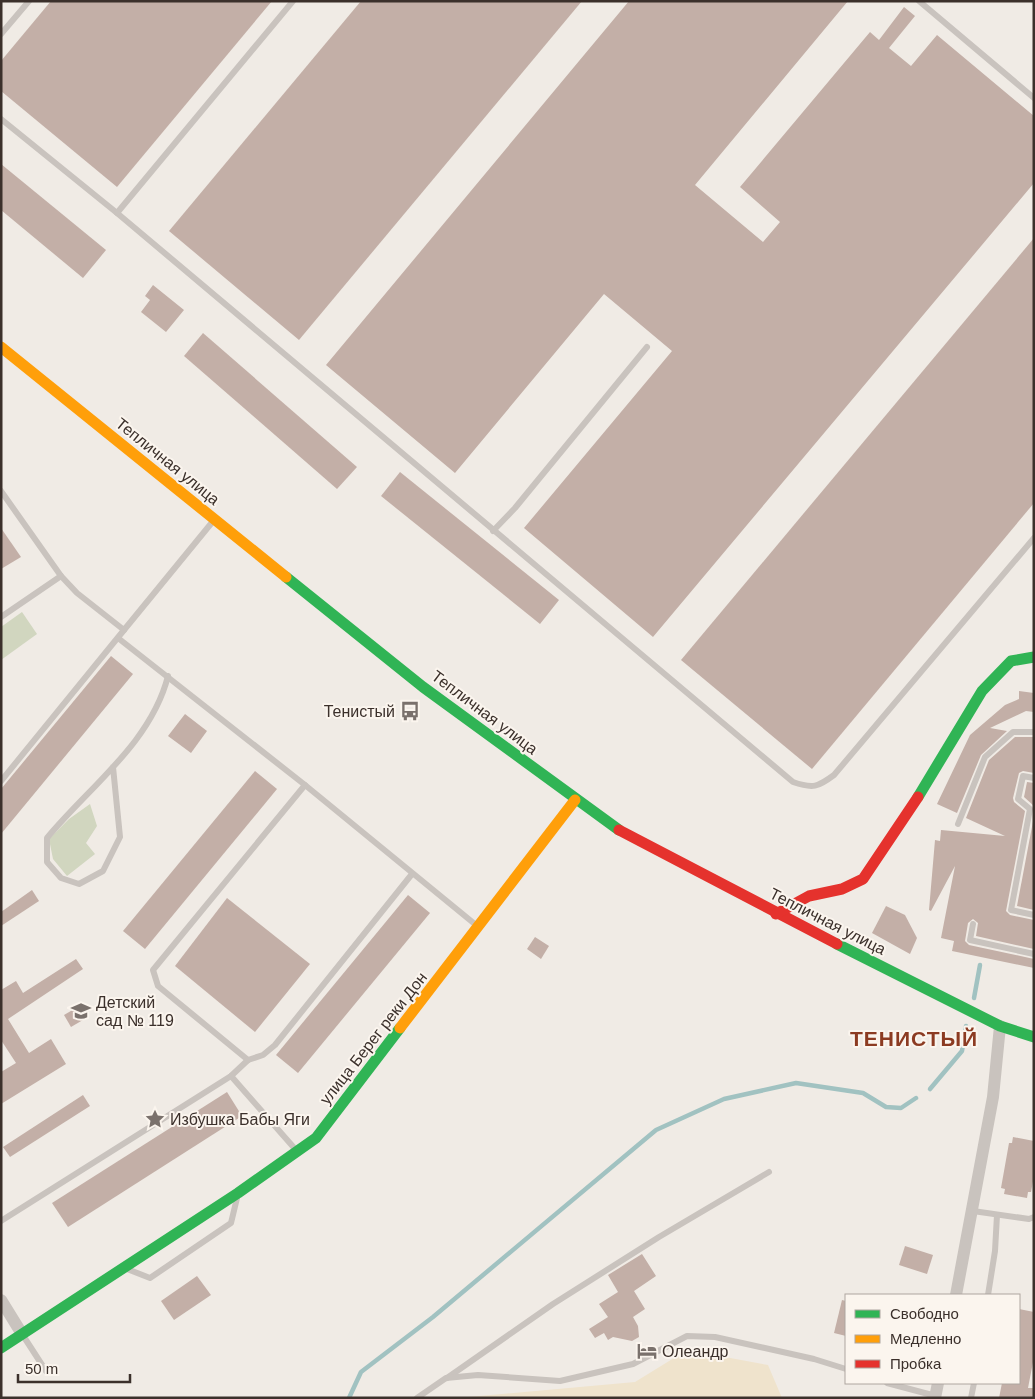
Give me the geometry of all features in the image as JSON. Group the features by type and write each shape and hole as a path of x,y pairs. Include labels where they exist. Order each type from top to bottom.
{"street":[{"name":"Тепличная улица","path":"1,347 423,687 613,827 776,914 1000,1026 1034,1037"},
{"path":"776,914 809,896 842,889 863,879 926,785 982,691 1011,661 1034,657"},
{"name":"улица Берег реки Дон","path":"1,1348 238,1193 316,1138 479,928 575,800"},
{"path":"956,1294 993,1097 1000,1026"},
{"path":"1,1300 22,1334"},
{"path":"936,1397 938,1384"}],"lane":[{"path":"1,34 29,1"},
{"path":"117,213 293,1"},
{"path":"919,1 1034,98"},
{"path":"1,120 117,213 793,782 806,786 820,786 834,776 1034,538"},
{"path":"493,531 515,508 647,347"},
{"path":"1,491 61,576 77,593 124,630"},
{"path":"1,781 215,519"},
{"path":"1,617 61,576"},
{"path":"118,638 305,785 479,928"},
{"path":"114,767 120,837 103,871 80,884 61,878 47,862 47,838 114,767 138,736 163,696 168,676"},
{"path":"958,824 985,757 1013,732 1034,732"},
{"path":"1034,778 1023,776 1018,800 1030,810 1011,910 1034,915"},
{"path":"248,1060 158,986 153,970 305,785"},
{"path":"1,1221 231,1076 248,1060 263,1055 275,1045 412,874"},
{"path":"973,924 970,940 1034,954"},
{"path":"231,1076 298,1152"},
{"path":"417,1398 553,1304 659,1237 769,1172"},
{"path":"124,1268 150,1278 231,1223 238,1193"},
{"path":"973,1211 1028,1219 1034,1217"},
{"path":"988,1294 995,1251 997,1215"},
{"path":"22,1334 46,1371"},
{"path":"446,1378 478,1376 560,1381 633,1364 687,1336 715,1337 814,1359 845,1369"},
{"path":"891,1384 936,1397"},
{"path":"971,1398 974,1384"}],"green space":[{"path":"22,612 37,634 1,660 1,627"},
{"path":"90,804 97,826 86,843 95,854 67,876 53,859 49,839 69,819"}],"sand":[{"path":"687,1350 768,1365 782,1398 457,1398 635,1382"}],"building":[{"path":"51,1 272,1 117,187 1,91 1,61"},
{"path":"361,1 582,1 299,340 169,231"},
{"path":"629,1 848,1 695,185 763,242 780,222 740,187 870,32 879,40 904,7 915,16 889,48 911,66 937,35 1034,116 1034,183 653,637 524,528 672,351 604,294 455,473 326,365"},
{"path":"1,164 106,250 83,278 1,210"},
{"path":"1034,238 1034,503 812,769 681,660"},
{"path":"153,285 184,310 166,332 141,312 150,300 145,296"},
{"path":"203,333 357,467 337,489 184,356"},
{"path":"400,472 559,600 540,624 381,496"},
{"path":"1,528 21,557 1,569"},
{"path":"111,656 133,674 1,834 1,789"},
{"path":"1019,691 1034,693 1034,712 1026,711 990,728 1007,731 981,755 957,813 937,804 970,735 1005,705 1019,699"},
{"path":"185,714 207,731 191,753 168,736"},
{"path":"1015,737 1034,737 1034,773 1023,771 1019,773 1013,798 1014,802 1025,811 1006,911 1010,915 1034,920 1034,949 976,936 978,923 973,919 968,923 965,941 969,945 1034,959 1034,968 952,951 954,941 941,938 955,866 931,911 929,910 935,840 940,841 941,830 1005,836 966,818 989,760"},
{"path":"255,771 277,789 145,949 123,931"},
{"path":"1027,782 1034,783 1034,806 1024,797"},
{"path":"1034,816 1034,910 1017,906"},
{"path":"32,890 39,901 1,926 1,912"},
{"path":"408,895 430,913 298,1073 276,1055"},
{"path":"227,898 310,964 255,1032 175,966"},
{"path":"886,906 905,915 917,938 910,954 872,933"},
{"path":"535,937 549,946 541,959 527,949"},
{"path":"76,959 83,969 8,1019 29,1053 51,1039 66,1064 1,1104 1,1072 16,1063 1,1040 1,990 16,981 23,993"},
{"path":"81,1005 88,1017 71,1027 64,1015"},
{"path":"227,1092 242,1116 68,1227 52,1203"},
{"path":"83,1095 90,1106 10,1157 3,1147"},
{"path":"1013,1137 1034,1141 1034,1176 1031,1192 1028,1192 1027,1198 1004,1194 1005,1189 1001,1188 1009,1143 1012,1143"},
{"path":"905,1246 933,1255 927,1274 899,1265"},
{"path":"642,1254 656,1276 634,1291 645,1309 633,1317 638,1326 639,1337 632,1341 613,1337 608,1340 604,1333 595,1338 589,1329 608,1317 599,1304 618,1292 608,1275"},
{"path":"197,1276 211,1295 174,1320 161,1301"},
{"path":"842,1300 845,1301 845,1336 834,1333"},
{"path":"1020,1309 1034,1312 1034,1357 1028,1388 1034,1388 1034,1398 999,1398 1002,1384 1020,1384"}],"waterway":[{"path":"974,998 980,965"},
{"path":"930,1089 962,1051 966,1026"},
{"path":"349,1398 361,1372 433,1317 656,1130 724,1099 796,1083 863,1093 886,1107 901,1108 916,1098"}],"traffic: fast":[{"path":"286,577 423,687 619,830"},
{"path":"918,797 982,691 1011,661 1034,657"},
{"path":"837,944 1000,1026 1034,1037"},
{"path":"1,1348 238,1193 316,1138 400,1028"}],"traffic: slow":[{"path":"1,347 286,577"},
{"path":"400,1028 575,800"}],"traffic: jam":[{"path":"776,914 809,896 842,889 863,879 918,797"},
{"path":"619,830 837,944"}],"place":[{"name":"Тенистый","path":"410,711"},
{"name":"Детский сад № 119","path":"81,1011"},
{"name":"Избушка Бабы Яги","path":"155,1119"},
{"name":"Олеандр","path":"647,1351"}],"district":[{"name":"ТЕНИСТЫЙ","path":"914,1039"}]}
